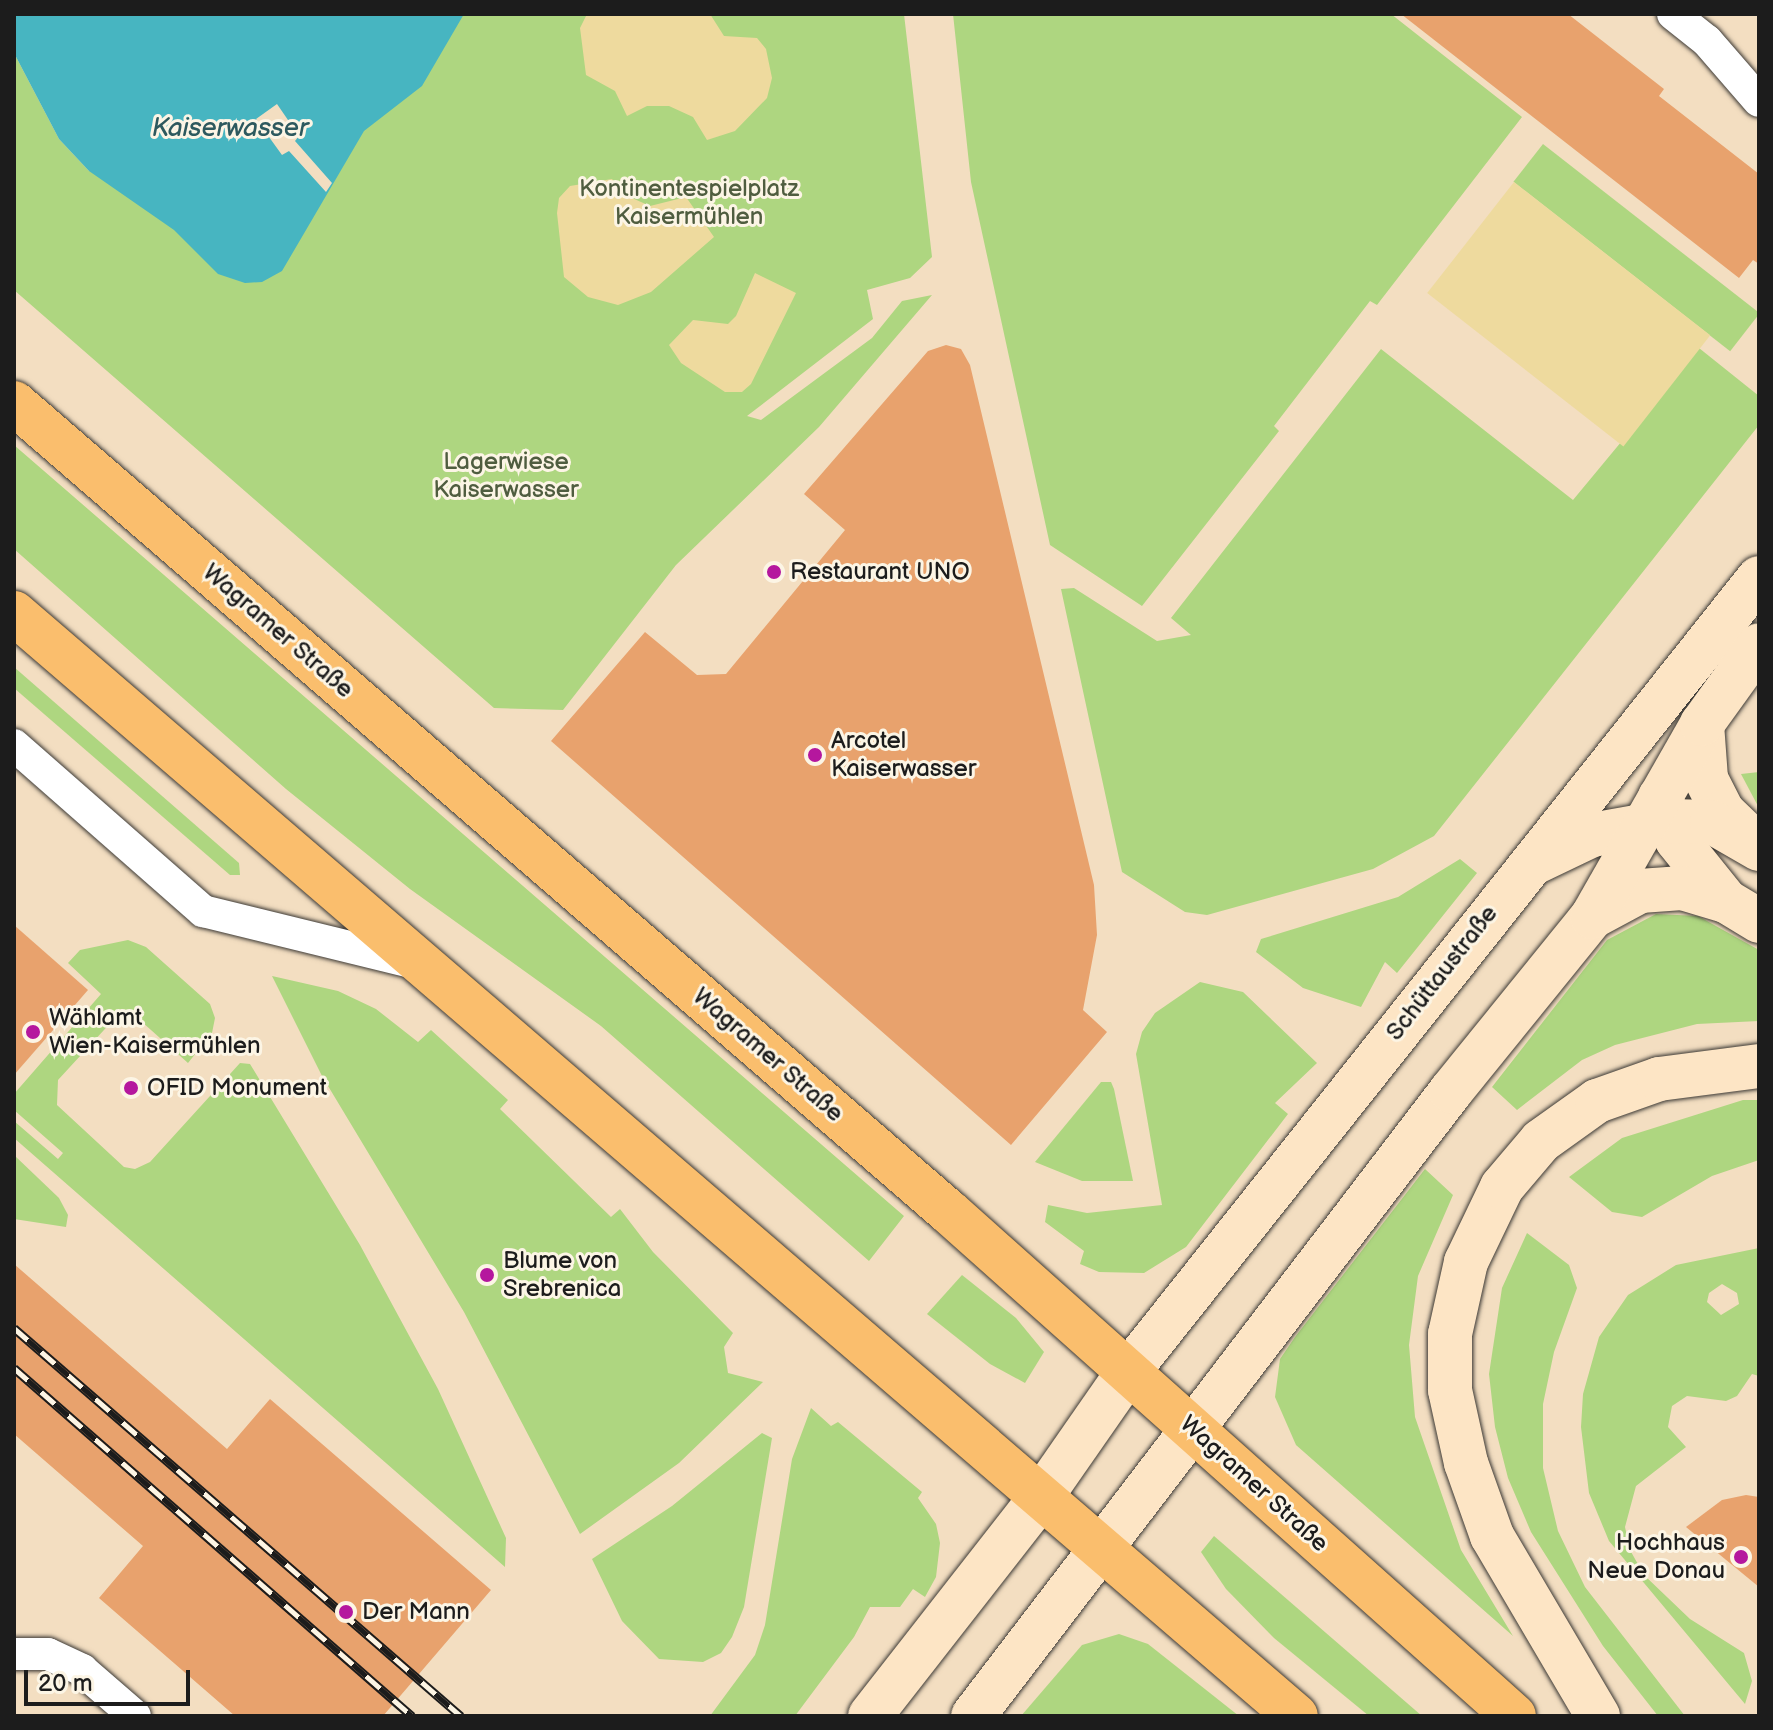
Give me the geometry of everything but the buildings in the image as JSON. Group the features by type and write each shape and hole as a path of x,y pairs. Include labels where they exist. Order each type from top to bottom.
{"main road":[{"name":"Wagramer Straße","path":"14,403 1128,1372 1514,1716"},
{"name":"Schüttaustraße","path":"870,1716 1039,1500 1128,1372 1525,867 1759,578"},
{"path":"14,613 1039,1500 1296,1716"},
{"path":"973,1716 1195,1431 1451,1091 1592,917 1658,814 1702,724 1759,645"},
{"path":"1666,696 1653,748 1658,814 1697,871 1743,911"},
{"path":"1702,724 1706,779 1723,812 1759,848"},
{"path":"1525,867 1592,835 1658,814 1712,822 1759,848"},
{"path":"1592,917 1640,891 1682,888 1743,911"},
{"path":"1598,1716 1492,1536 1466,1463 1450,1390 1450,1334 1466,1262 1502,1187 1541,1141 1597,1101 1659,1079 1759,1066"}],"lane":[{"path":"1673,14 1707,41 1759,101"},
{"path":"14,745 203,911 415,963"},
{"path":"14,1654 48,1654 82,1670 135,1716"}],"green space":[{"path":"390,14 904,14 932,257 910,278 867,290 873,319 747,416 761,420 872,338 902,301 932,295 819,427 676,565 563,710 494,708 14,290 14,53 59,139 89,171"},
{"path":"953,14 1391,14 1522,117 1377,305 1370,301 1274,426 1279,431 1142,606 1050,545 971,182"},
{"path":"1543,144 1759,313 1730,351 1513,182"},
{"path":"1699,348 1759,396 1759,425 1434,836 1373,869 1207,915 1185,912 1122,872 1061,589 1074,588 1157,641 1191,635 1171,618 1381,349 1573,500"},
{"path":"14,445 904,1216 869,1261 601,1026 410,889 286,789 14,549"},
{"path":"14,667 239,863 240,875 230,875 14,688"},
{"path":"1759,772 1759,808 1741,774"},
{"path":"1460,859 1477,873 1397,973 1385,962 1361,1007 1303,988 1256,952 1261,939 1398,897"},
{"path":"1656,914 1698,916 1759,950 1759,1021 1697,1024 1615,1045 1582,1060 1517,1110 1492,1087 1607,940"},
{"path":"128,940 146,947 210,1004 215,1018 212,1033 188,1063 142,1022 115,1018 58,1080 57,1105 124,1167 135,1169 150,1162 240,1063 250,1064 360,1245 438,1389 506,1538 505,1567 14,1138 14,1121 58,1159 63,1153 14,1110 14,1094 101,994 68,963 80,950"},
{"path":"272,976 338,991 376,1009 418,1042 431,1030 508,1100 500,1109 611,1217 620,1209 653,1252 733,1333 724,1347 728,1373 763,1382 679,1463 580,1534 464,1312 322,1076"},
{"path":"1200,982 1243,992 1317,1063 1275,1103 1288,1114 1186,1247 1144,1273 1099,1272 1080,1264 1084,1251 1045,1222 1048,1205 1087,1213 1162,1205 1136,1054 1142,1032 1155,1013"},
{"path":"1101,1082 1111,1082 1114,1089 1133,1181 1082,1181 1035,1162"},
{"path":"1743,1100 1759,1100 1759,1160 1712,1176 1642,1217 1612,1212 1569,1177 1622,1138"},
{"path":"14,1155 59,1198 68,1215 66,1227 14,1219"},
{"path":"1425,1169 1453,1195 1418,1276 1409,1345 1415,1417 1461,1550 1513,1636 1296,1445 1275,1397 1280,1359"},
{"path":"1527,1233 1569,1265 1577,1288 1554,1352 1543,1404 1543,1468 1558,1531 1585,1587 1685,1716 1658,1716 1603,1646 1531,1532 1508,1478 1495,1427 1489,1374 1502,1288"},
{"path":"1759,1248 1759,1376 1752,1374 1737,1396 1726,1401 1687,1396 1672,1406 1668,1427 1686,1447 1636,1486 1625,1527 1630,1550 1644,1575 1690,1619 1744,1653 1752,1681 1745,1704 1609,1541 1589,1493 1581,1427 1583,1394 1599,1337 1628,1295 1676,1265","holes":["1722,1284 1737,1293 1739,1304 1721,1315 1707,1302 1709,1293"]},
{"path":"962,1275 1016,1318 1044,1352 1025,1383 990,1364 927,1314"},
{"path":"811,1408 831,1426 838,1422 922,1492 918,1498 936,1524 940,1543 936,1577 925,1597 913,1589 900,1607 870,1607 854,1637 795,1716 710,1716 755,1655 765,1625 792,1459"},
{"path":"762,1433 772,1438 744,1607 732,1637 721,1653 703,1662 659,1659 622,1621 592,1559 672,1506"},
{"path":"1214,1536 1422,1716 1369,1716 1274,1638 1226,1589 1201,1552"},
{"path":"1119,1634 1148,1644 1239,1716 1021,1716 1082,1645"}],"sand":[{"path":"587,14 710,14 724,36 757,38 766,49 772,78 767,98 735,131 707,140 693,117 669,106 647,106 627,116 615,91 586,75 580,28"},
{"path":"612,179 623,194 650,206 686,197 714,237 651,292 618,305 588,297 564,277 557,213 559,198 570,186"},
{"path":"1514,182 1710,335 1623,446 1427,293"},
{"path":"755,273 796,293 751,384 742,392 725,392 681,363 669,345 693,320 728,324 736,316"}],"water":[{"name":"Kaiserwasser","path":"14,14 464,14 422,86 364,131 282,271 262,282 245,283 218,274 174,230 89,171 59,139 14,53"}],"pier":[{"path":"277,104 299,136 295,141 332,183 326,192 289,151 282,155 256,119"}],"railway":[{"path":"14,1328 461,1716"},
{"path":"14,1368 412,1716"}],"place":[{"name":"Restaurant UNO","path":"774,572"},
{"name":"Arcotel Kaiserwasser","path":"815,755"},
{"name":"Wählamt Wien-Kaisermühlen","path":"33,1032"},
{"name":"OFID Monument","path":"131,1088"},
{"name":"Blume von Srebrenica","path":"487,1275"},
{"name":"Hochhaus Neue Donau","path":"1741,1557"},
{"name":"Der Mann","path":"346,1612"}],"park label":[{"name":"Kontinentespielplatz Kaisermühlen","path":"689,203"},
{"name":"Lagerwiese Kaiserwasser","path":"506,476"}]}
